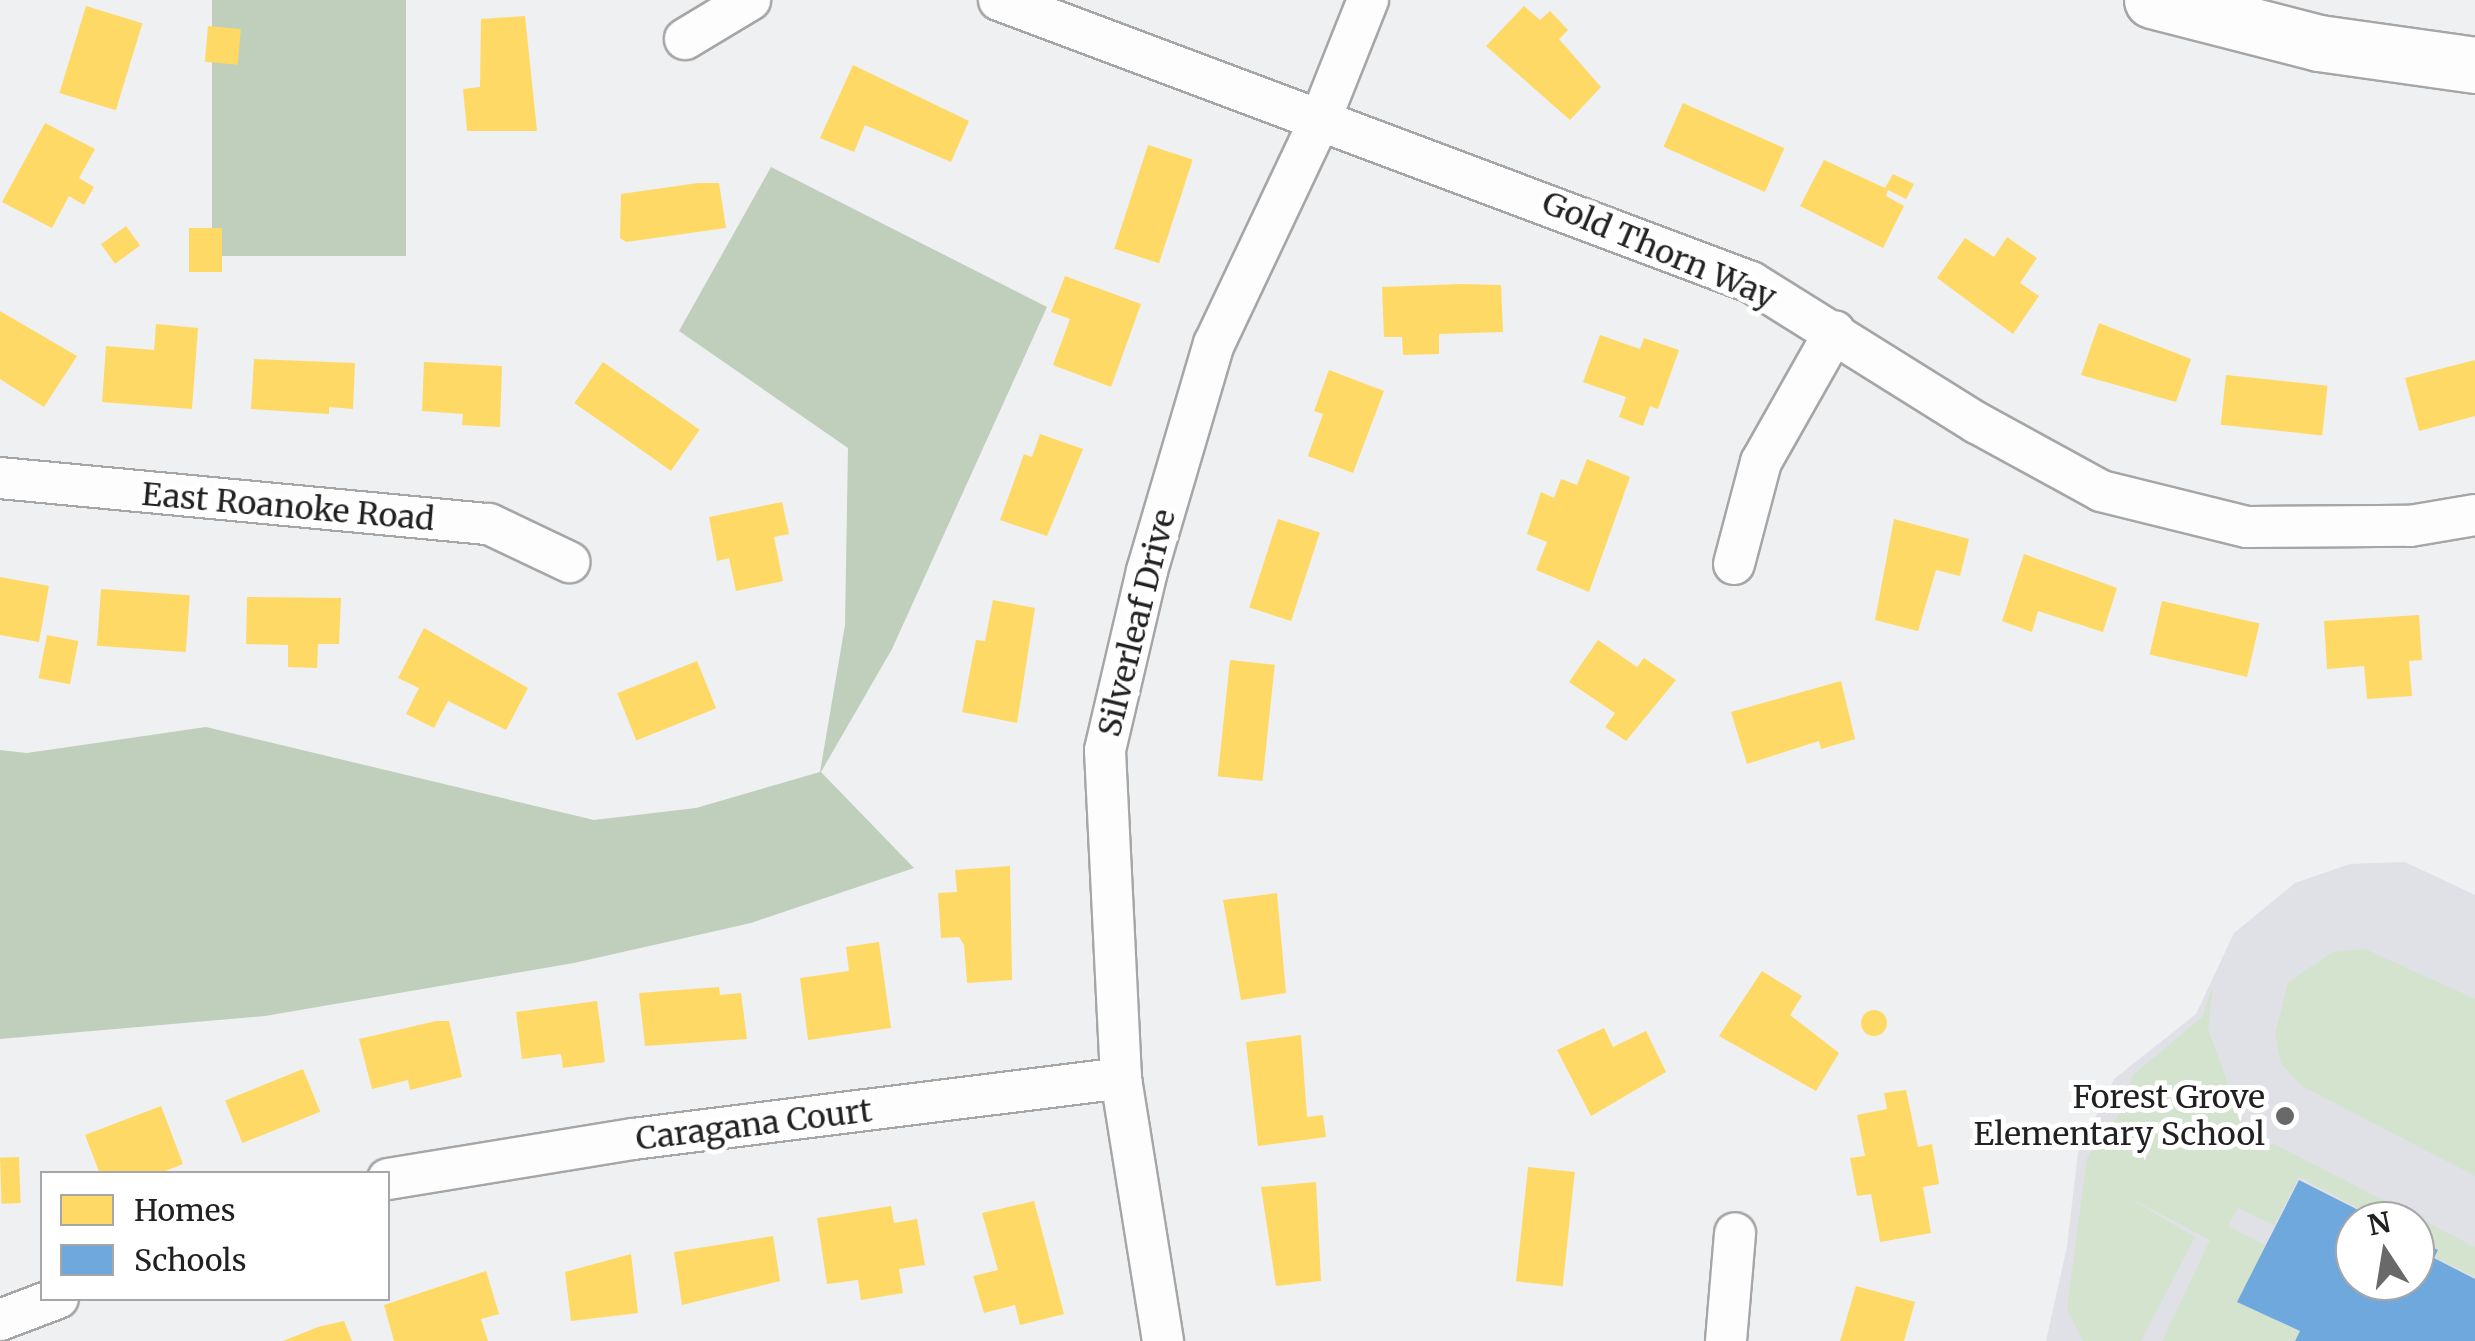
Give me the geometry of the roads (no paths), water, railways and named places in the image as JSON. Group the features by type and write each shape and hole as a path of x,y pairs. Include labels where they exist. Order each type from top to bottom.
{"street":[{"path":"685,39 750,0"},
{"name":"Gold Thorn Way","path":"999,0 1694,258 1836,331 2043,461 2101,491 2179,515 2247,527 2333,530 2475,515"},
{"name":"Silverleaf Drive","path":"1163,1341 1122,1078 1105,750 1147,571 1214,344 1321,118 1368,0"},
{"path":"2152,0 2319,42 2475,65"},
{"path":"1734,564 1761,462 1836,331"},
{"name":"East Roanoke Road","path":"0,478 78,490 490,524 568,562"},
{"name":"Caragana Court","path":"390,1179 633,1139 1122,1078"},
{"path":"1726,1341 1735,1233"},
{"path":"0,1320 50,1301"}],"place":[{"name":"Forest Grove Elementary School","path":"2285,1116"}]}
